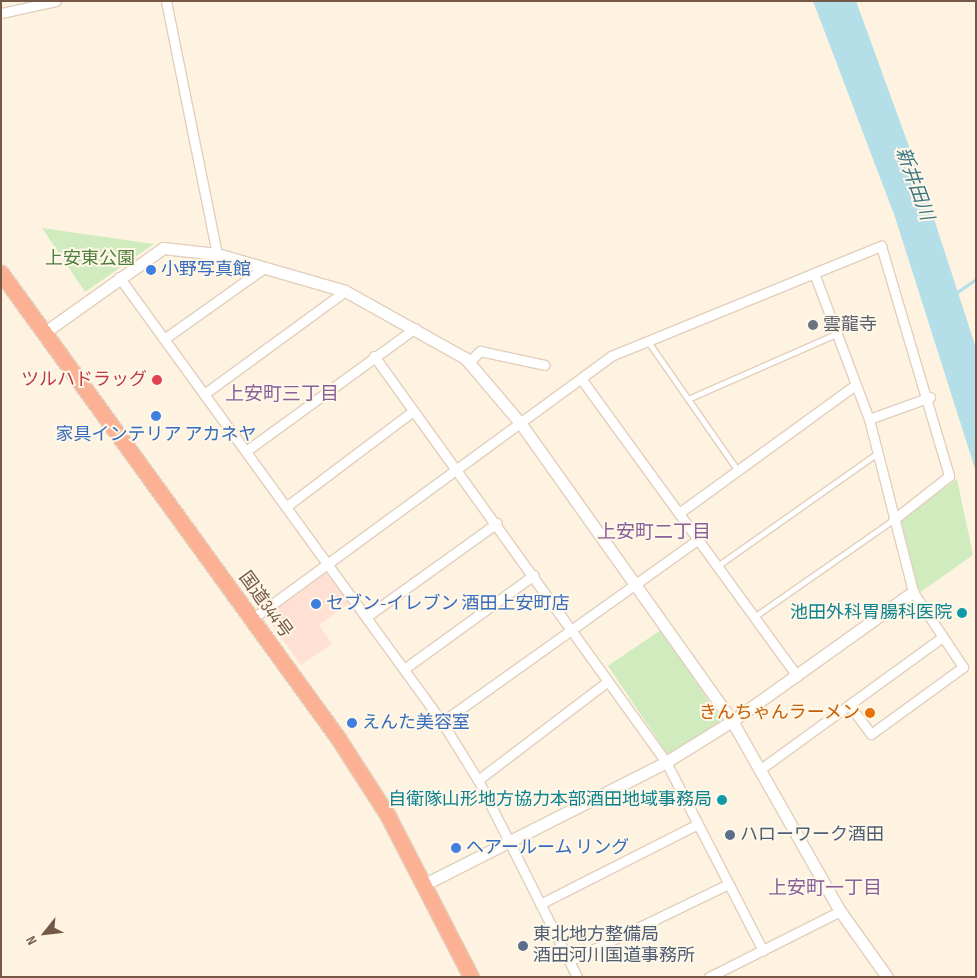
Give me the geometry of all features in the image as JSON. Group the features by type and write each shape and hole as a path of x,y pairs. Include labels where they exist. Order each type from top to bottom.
{"highway":[{"name":"国道344号","path":"1,272 366,780 425,884 471,977"}],"street":[{"path":"1,13 56,1"},
{"path":"166,1 217,254"},
{"path":"252,619 582,380 611,356 881,246 930,397 949,476 894,520"},
{"path":"44,332 119,276 163,248 217,254 345,291 415,328 469,362 521,424 732,721 762,768 840,911 887,977"},
{"path":"164,339 264,268"},
{"path":"814,273 869,419 876,454 913,592 963,667 871,734 850,706"},
{"path":"119,276 442,722 478,780 578,977"},
{"path":"204,394 345,291"},
{"path":"246,451 415,328"},
{"path":"469,362 480,351 545,365"},
{"path":"374,356 413,411 459,470 666,762 763,950"},
{"path":"582,380 679,513 696,542 797,676"},
{"path":"679,513 855,385"},
{"path":"869,419 930,397"},
{"path":"287,506 413,411"},
{"path":"366,616 497,523"},
{"path":"442,722 696,542"},
{"path":"404,670 534,575"},
{"path":"425,884 510,844 666,762 732,721 913,592"},
{"path":"762,768 850,706 942,637"},
{"path":"478,780 608,682"},
{"path":"540,904 698,824"},
{"path":"569,961 728,884"},
{"path":"709,977 840,911"}],"lane":[{"path":"688,399 836,334"},
{"path":"648,341 737,469"},
{"path":"715,568 876,454"},
{"path":"753,618 894,520"}],"shaded area":[{"path":"325,572 351,602 319,625 332,644 301,665 270,622 272,609"}],"green space":[{"name":"上安東公園","path":"42,228 154,244 85,292"},
{"path":"957,479 973,555 919,593 900,520"},
{"path":"661,630 722,720 669,756 608,666"}],"water":[{"name":"新井田川","path":"813,1 856,1 922,182 976,348 976,472 895,217"}],"waterway":[{"path":"956,293 976,279"}],"place":[{"name":"小野写真館","path":"151,270"},
{"name":"雲龍寺","path":"813,325"},
{"name":"ツルハドラッグ","path":"157,380"},
{"name":"家具インテリア アカネヤ","path":"156,416"},
{"name":"セブン-イレブン 酒田上安町店","path":"316,604"},
{"name":"池田外科胃腸科医院","path":"962,613"},
{"name":"きんちゃんラーメン","path":"870,713"},
{"name":"えんた美容室","path":"352,723"},
{"name":"自衛隊山形地方協力本部酒田地域事務局","path":"722,800"},
{"name":"ハローワーク酒田","path":"730,835"},
{"name":"ヘアールーム リング","path":"456,848"},
{"name":"東北地方整備局 酒田河川国道事務所","path":"523,946"}],"district":[{"name":"上安町三丁目","path":"282,395"},
{"name":"上安町二丁目","path":"654,533"},
{"name":"上安町一丁目","path":"825,889"}]}
